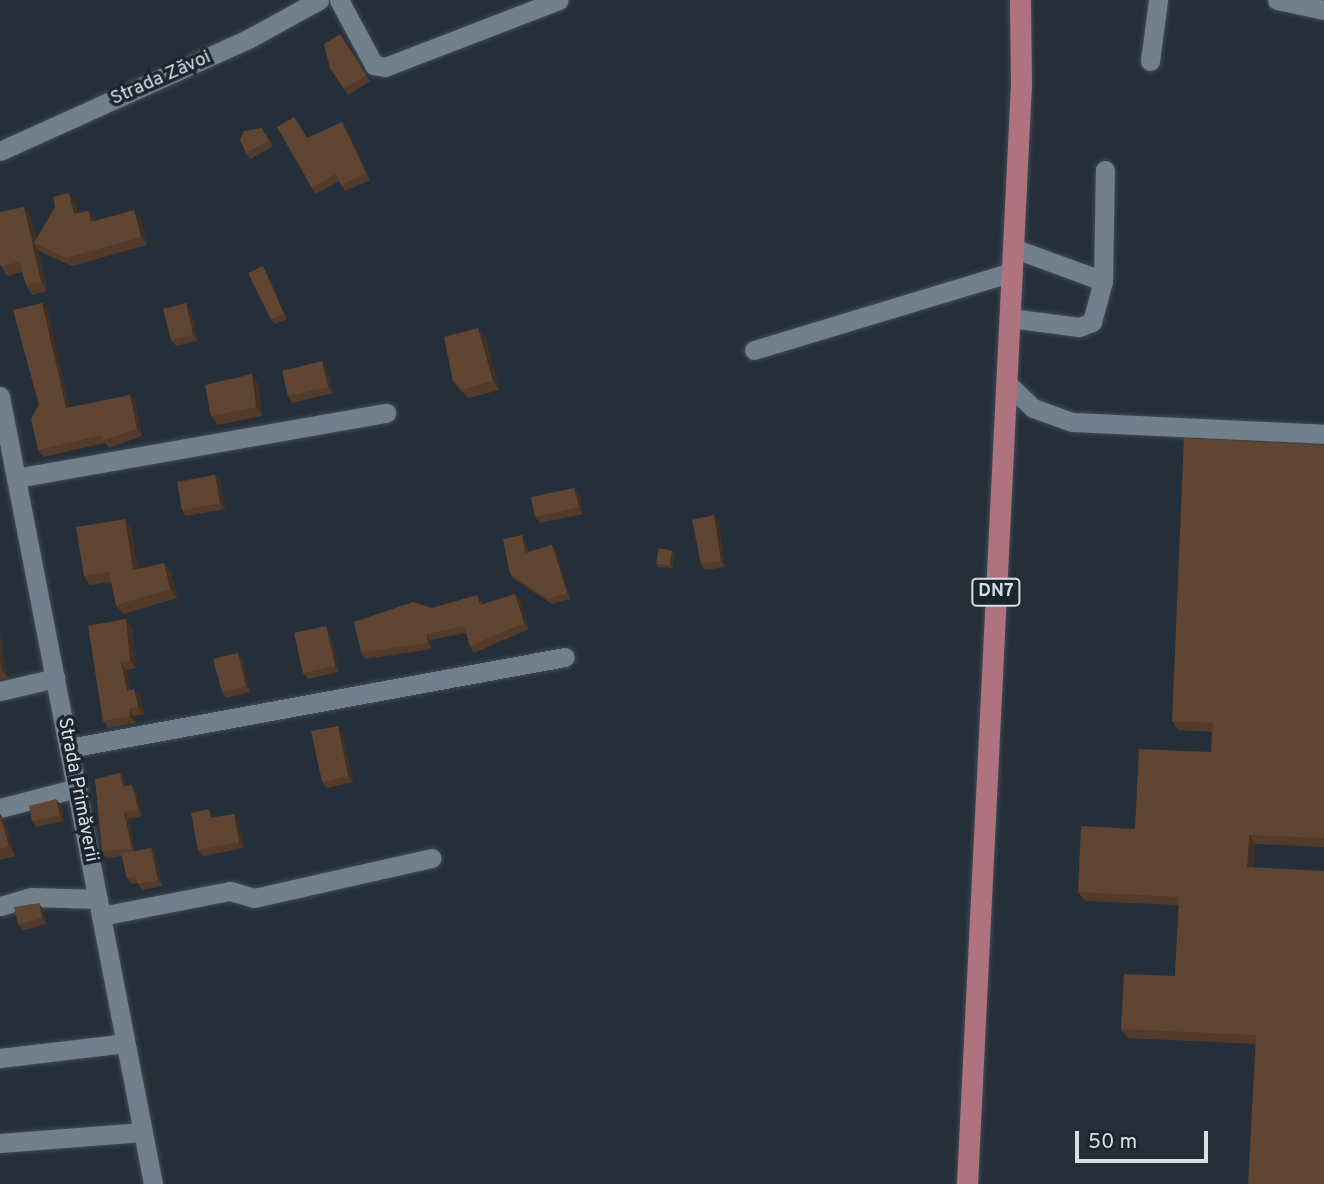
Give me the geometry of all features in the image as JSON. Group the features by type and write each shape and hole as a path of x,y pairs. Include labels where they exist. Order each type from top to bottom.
{"main road":[{"name":"DN7","path":"967,1184 1010,318 1020,0"}],"street":[{"name":"Strada Zăvoi","path":"0,151 248,39 318,0"},
{"path":"340,0 374,65 385,67 559,0"},
{"path":"1150,61 1158,0"},
{"path":"1277,0 1324,10"},
{"path":"1010,318 1079,327 1092,322 1103,281 1105,170"},
{"path":"1013,248 1103,281"},
{"path":"754,350 1012,272"},
{"path":"1007,383 1033,408 1072,422 1324,434"},
{"name":"Strada Primăverii","path":"0,396 153,1184"},
{"path":"16,478 386,413"},
{"path":"69,748 565,657"},
{"path":"0,691 55,678"},
{"path":"0,808 77,788"},
{"path":"0,906 32,897 99,908 230,891 254,898 432,858"},
{"path":"0,1058 125,1044"},
{"path":"0,1143 143,1132"}],"building":[{"path":"340,34 366,75 344,89 330,68 324,44"},
{"path":"294,117 307,138 342,122 366,173 341,185 336,174 312,188 277,127"},
{"path":"262,128 268,141 246,153 240,140 244,131"},
{"path":"69,193 74,214 88,211 91,222 134,210 141,237 66,258 34,243 55,207 53,197"},
{"path":"24,207 41,282 26,285 20,262 0,264 0,212"},
{"path":"263,266 284,314 271,319 248,273"},
{"path":"42,303 66,408 130,395 137,429 103,440 102,435 38,450 31,419 39,405 13,310"},
{"path":"186,303 193,335 171,340 163,309"},
{"path":"478,328 493,381 463,389 453,381 444,337"},
{"path":"322,361 328,387 288,396 282,371"},
{"path":"252,374 256,407 211,416 205,385"},
{"path":"1184,438 1324,445 1324,838 1249,835 1247,867 1324,871 1324,1184 1248,1184 1256,1035 1121,1029 1124,974 1175,976 1179,897 1078,892 1081,826 1135,829 1139,749 1211,752 1213,723 1172,721"},
{"path":"215,475 220,503 182,510 177,482"},
{"path":"574,488 579,507 535,517 531,497"},
{"path":"714,515 721,561 701,564 692,520"},
{"path":"125,519 133,570 164,563 170,589 116,605 109,572 84,576 76,527"},
{"path":"522,535 525,553 552,545 567,593 548,599 510,574 503,539"},
{"path":"659,548 672,551 670,565 656,564"},
{"path":"515,594 524,623 470,646 464,626 426,634 428,643 361,652 354,622 413,602 432,608 477,595 480,605"},
{"path":"126,619 130,661 121,662 127,691 134,689 138,707 129,709 130,716 103,721 88,626"},
{"path":"326,626 335,666 303,673 294,633"},
{"path":"238,653 246,686 222,692 213,659"},
{"path":"338,726 348,776 322,782 311,731"},
{"path":"120,773 123,787 132,785 138,809 124,812 132,849 102,851 95,779"},
{"path":"56,799 60,815 32,821 29,806"},
{"path":"209,809 211,818 234,814 239,842 198,850 191,813"},
{"path":"0,817 9,846 0,849"},
{"path":"151,848 158,880 138,884 136,876 127,878 121,854"},
{"path":"39,903 42,918 18,924 14,907"}]}
